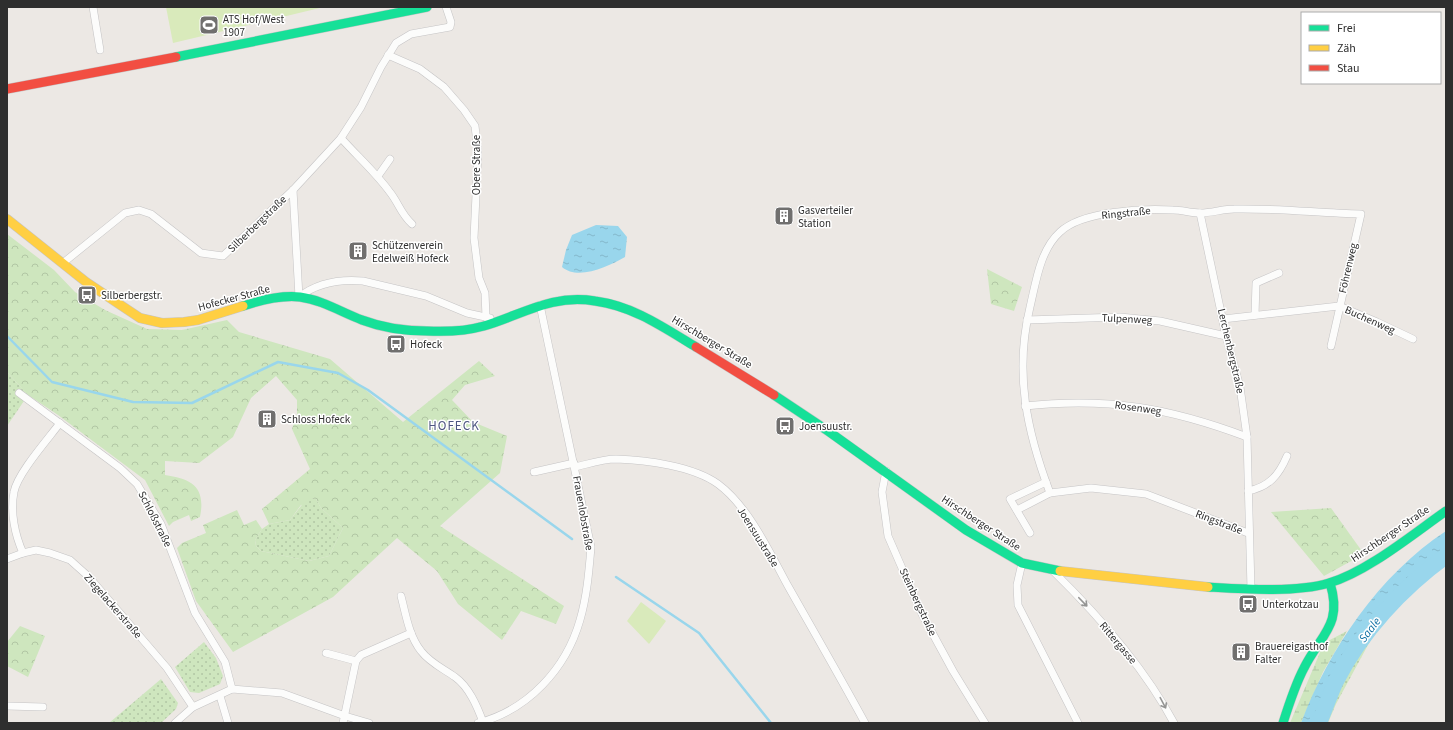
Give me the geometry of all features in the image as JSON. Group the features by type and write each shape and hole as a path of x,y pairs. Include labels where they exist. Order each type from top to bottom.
{"main road":[{"path":"7,89 98,73 426,7"},
{"name":"Hofecker Straße","path":"7,219 99,292 139,318 161,323 188,322 260,301 298,297 322,302 370,323 412,332 465,330 502,321 540,305"},
{"name":"Hirschberger Straße","path":"540,305 561,300 594,301 628,308 641,314 757,384 828,431 886,471 966,530 1022,564 1054,572 1203,587 1251,589 1309,587 1330,583 1368,565 1416,530 1446,511"},
{"path":"1283,723 1300,674 1315,647 1330,626 1334,615 1335,600 1330,583"}],"street":[{"path":"93,7 100,50"},
{"name":"Silberbergstraße","path":"63,263 125,213 139,210 151,214 201,253 223,256 293,190 341,138 361,107 388,55 396,43 411,34 450,27 451,22 446,7"},
{"name":"Obere Straße","path":"388,55 420,69 444,87 464,110 475,126 478,152 474,238 479,278 485,293 486,317"},
{"path":"341,138 364,164 378,176 397,202 403,215 412,224"},
{"path":"378,176 390,158"},
{"path":"293,190 298,297"},
{"name":"Ringstraße","path":"1050,494 1031,433 1025,406 1022,351 1027,320 1045,254 1052,240 1061,231 1083,220 1107,213 1141,209 1175,210 1200,213 1233,209 1361,214"},
{"name":"Lerchenbergstraße","path":"1200,213 1226,336 1240,387 1247,437 1248,533 1251,589"},
{"name":"Föhrenweg","path":"1331,346 1361,214"},
{"path":"1255,315 1256,283 1279,272"},
{"path":"298,297 310,288 324,284 353,280 363,281 426,296 467,313 502,321"},
{"name":"Frauenlobstraße","path":"480,722 508,711 534,693 554,674 570,646 580,620 588,581 591,547 540,305"},
{"name":"Buchenweg","path":"1223,319 1339,306 1377,322 1413,340"},
{"name":"Tulpenweg","path":"1027,320 1120,318 1160,321 1226,336"},
{"name":"Schloßstraße","path":"19,393 120,468 137,484 150,504 169,546 195,613 225,662 232,689"},
{"name":"Rosenweg","path":"1025,406 1059,402 1092,402 1129,406 1187,416 1247,437"},
{"path":"23,553 17,540 10,490 60,423"},
{"path":"1248,491 1258,489 1270,482 1280,472 1287,456"},
{"name":"Joensuustraße","path":"534,472 615,459 676,467 695,473 718,484 741,508 764,544 865,723"},
{"name":"Steinbergstraße","path":"886,471 882,492 888,536 922,614 952,671 985,723"},
{"path":"1030,533 1010,499 1046,482"},
{"name":"Ringstraße","path":"1017,510 1050,494 1091,488 1146,494 1248,533"},
{"name":"Ziegelackerstraße","path":"7,559 36,550 50,552 70,560 89,577 167,668 193,707"},
{"path":"1022,564 1017,585 1018,605 1078,723"},
{"name":"Rittergasse","path":"1054,572 1089,608 1138,667 1159,695 1174,723"},
{"path":"401,596 411,633 422,653 432,662 457,678 466,688 480,722"},
{"path":"344,720 356,661 361,655 411,633"},
{"path":"326,653 356,661"},
{"path":"175,723 193,707 220,696 232,689 282,693 344,720 369,723"},
{"path":"220,696 228,723"},
{"path":"7,706 43,707"}],"green space":[{"name":"ATS Hof/West 1907","path":"166,7 324,7 173,43"},
{"path":"7,234 54,270 75,292 105,310 147,329 182,330 227,320 239,332 330,359 403,422 479,361 495,376 465,385 452,400 473,422 507,436 500,473 440,526 564,606 556,624 521,611 502,640 458,604 437,571 397,538 333,597 233,652 196,601 177,548 182,543 206,533 203,525 237,510 244,525 256,520 262,529 255,540 256,546 261,551 309,561 329,556 343,528 321,508 316,499 308,498 307,504 301,505 290,520 269,524 262,509 310,469 292,429 297,414 297,400 276,376 251,398 233,437 199,463 165,461 165,475 190,482 195,486 201,498 200,517 191,521 189,515 173,522 169,526 145,480 58,415 28,395 7,372"},
{"path":"987,269 1022,287 1014,311 991,304"},
{"path":"7,372 28,395 7,426"},
{"path":"308,497 316,499 321,508 343,528 329,556 309,561 261,551 256,546 255,540 262,529 269,524 290,520"},
{"path":"1331,508 1364,554 1324,576 1271,512"},
{"path":"641,602 666,621 649,644 627,621"},
{"path":"1384,605 1381,621 1336,704 1328,723 1314,723 1320,707 1344,661"},
{"path":"20,626 45,636 28,677 7,666 7,642"},
{"path":"1347,631 1323,672 1301,723 1290,723 1324,643"},
{"path":"204,642 216,658 223,676 220,684 199,693 190,692 175,667"},
{"path":"161,679 178,703 176,709 161,723 109,723"}],"water":[{"path":"596,225 618,226 627,237 625,257 594,271 576,273 562,267 566,250 572,235"},
{"path":"1446,531 1446,554 1406,584 1384,605 1363,631 1335,676 1314,723 1301,723 1326,668 1359,616 1399,569"}],"waterway":[{"path":"7,336 52,382 133,402 192,403 278,362 338,373 368,390 572,539"},
{"name":"Saale","path":"1319,723 1336,681 1346,663 1370,628 1398,597 1446,556"},
{"path":"616,577 699,633 771,723"}],"traffic: fast":[{"path":"176,57 427,7"},
{"path":"243,306 271,298 300,297 324,303 362,320 386,327 402,330 441,331 477,328 538,306 565,300 595,301 622,307 635,312 696,347"},
{"path":"774,395 828,431 966,530 1022,563 1060,571"},
{"path":"1208,587 1285,589 1316,586 1329,583 1344,578 1374,561 1446,511"},
{"path":"1283,723 1292,695 1301,674 1332,619 1334,609 1330,583"}],"traffic: slow":[{"path":"7,219 86,282 140,318 162,323 184,322 198,320 243,306"},
{"path":"1060,571 1208,587"}],"traffic: jam":[{"path":"7,89 176,57"},
{"path":"696,347 774,395"}],"place":[{"name":"ATS Hof/West 1907","path":"209,25"},
{"name":"Gasverteiler Station","path":"784,216"},
{"name":"Schützenverein Edelweiß Hofeck","path":"358,251"},
{"name":"Silberbergstr.","path":"87,295"},
{"name":"Hofeck","path":"396,344"},
{"name":"Schloss Hofeck","path":"267,419"},
{"name":"Joensuustr.","path":"785,426"},
{"name":"Unterkotzau","path":"1248,604"},
{"name":"Brauereigasthof Falter","path":"1241,652"}],"district":[{"name":"HOFECK","path":"454,426"}]}
